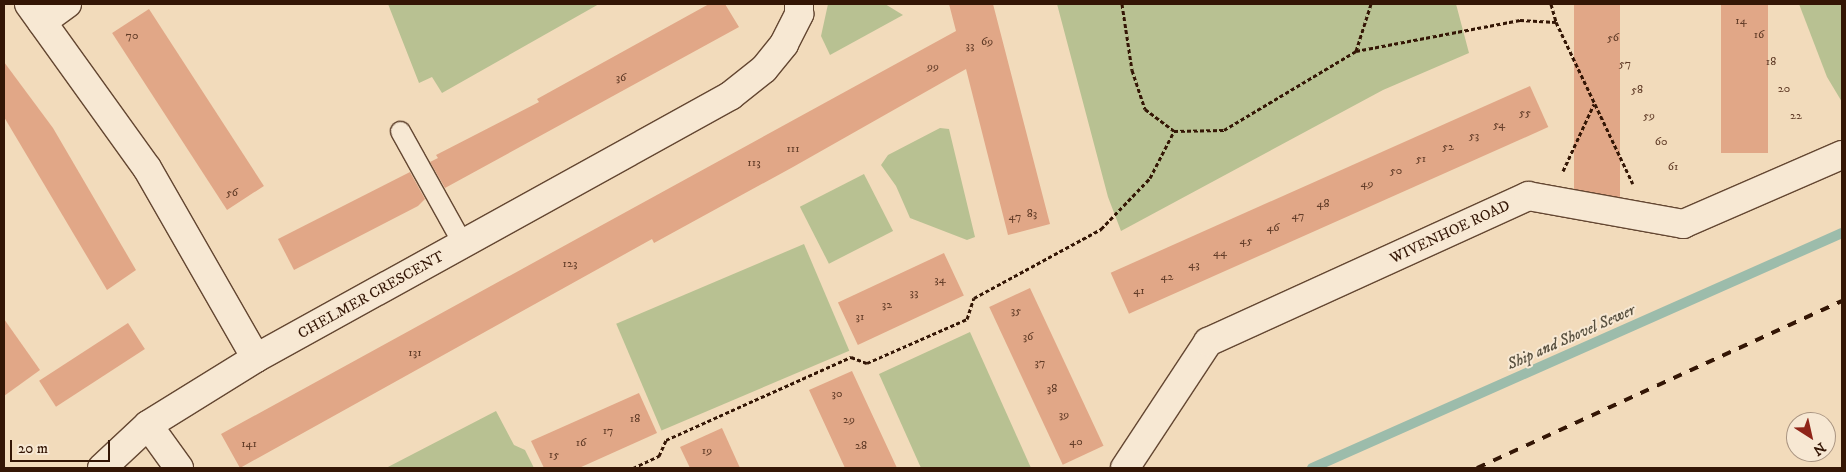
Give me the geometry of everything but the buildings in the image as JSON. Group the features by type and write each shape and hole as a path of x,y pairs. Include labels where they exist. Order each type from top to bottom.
{"street":[{"path":"67,4 36,13 147,168 256,358"},
{"name":"CHELMER CRESCENT","path":"102,468 148,425 256,358 730,96 764,70 779,50 799,14 799,4"},
{"name":"WIVENHOE ROAD","path":"1125,468 1208,342 1528,196 1683,224 1842,155"},
{"path":"148,425 179,468"}],"lane":[{"path":"400,131 463,244"}],"path":[{"path":"1122,4 1132,70 1145,109 1174,131 1224,130 1356,51 1520,20 1556,22"},
{"path":"1356,51 1371,4"},
{"path":"1551,4 1556,22 1649,218"},
{"path":"1549,200 1594,103"},
{"path":"632,468 659,456 666,440 851,357 867,363 967,319 974,298 1101,229 1150,178 1174,131"}],"green space":[{"path":"388,4 599,4 442,93 432,77 419,83"},
{"path":"828,4 885,4 903,15 830,55 821,36"},
{"path":"1057,4 1456,4 1469,53 1383,90 1121,231 1108,197"},
{"path":"1799,4 1841,4 1842,102 1827,77"},
{"path":"940,128 949,129 975,237 967,240 910,218 896,186 881,165 888,155"},
{"path":"864,174 893,231 829,264 800,207"},
{"path":"804,244 849,351 662,430 616,324"},
{"path":"970,332 1031,468 921,468 879,374"},
{"path":"496,411 514,445 525,450 534,468 386,468"}],"waterway":[{"name":"Ship and Shovel Sewer","path":"1312,468 1842,233"}],"railway":[{"path":"1477,468 1842,301"}]}
